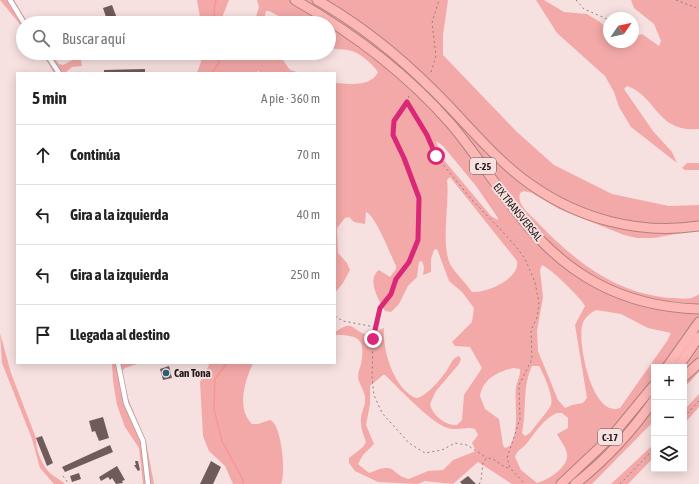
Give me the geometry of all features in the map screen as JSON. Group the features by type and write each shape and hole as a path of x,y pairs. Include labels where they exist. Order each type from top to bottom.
{"highway":[{"name":"EIX TRANSVERSAL","path":"295,0 321,16"},
{"name":"C-25","path":"317,0 361,28 396,56 432,88 507,165 529,184 551,198 585,214 612,223 662,229 699,226"},
{"name":"EIX TRANSVERSAL","path":"336,26 354,37 387,62 423,94 455,129 524,222 557,257 579,274 606,288 639,302 699,309"},
{"path":"669,364 699,322"},
{"path":"680,364 699,337"},
{"path":"687,374 699,363"},
{"name":"C-17","path":"560,484 612,436 651,388"},
{"name":"C-17","path":"575,484 618,444 639,421 651,404"},
{"path":"639,421 651,411"}],"street":[{"path":"10,0 20,16"},
{"path":"51,60 58,72"},
{"path":"118,364 126,403 143,441 148,484"}],"path":[{"path":"431,72 436,56 432,24 439,0"},
{"path":"576,0 584,9 603,17"},
{"path":"676,0 699,9"},
{"path":"409,96 407,102 394,121 393,135 404,158 419,198 418,240 409,262 396,279 391,294 380,308 376,327 372,366 374,395 382,413 395,430 409,443 426,453 442,450 455,443 467,445 487,458 494,459 506,468 510,468"},
{"path":"407,102 427,135 436,156 473,201 504,232 525,259 538,293 537,318 531,330 532,359 519,385 520,418 508,458 510,468 525,484"},
{"path":"336,316 352,323 376,327"},
{"path":"687,414 699,401"},
{"path":"620,484 651,451"},
{"path":"479,484 482,481 483,462 487,458"},
{"path":"63,476 69,484"}],"shaded area":[{"path":"0,0 14,0 24,16 16,16 16,19"},
{"path":"197,0 229,0 223,16 200,16"},
{"path":"257,0 448,0 443,35 443,55 517,132 554,165 612,194 669,206 699,205 699,230 654,238 637,238 624,235 559,209 532,193 524,191 520,193 520,202 554,239 568,252 599,274 632,290 650,295 685,299 692,298 699,294 699,372 687,385 687,364 651,364 651,424 592,484 512,484 478,462 453,484 425,481 418,484 378,482 355,471 349,463 349,458 363,447 366,442 361,421 365,397 358,376 361,364 362,348 361,343 355,337 336,335 336,331 346,326 352,326 367,335 384,328 385,347 391,368 401,386 416,398 424,395 433,387 445,374 453,360 459,356 461,359 459,364 436,391 430,404 431,408 440,419 448,424 457,425 462,420 464,395 482,368 470,347 455,346 452,342 472,322 474,308 462,292 449,281 437,249 434,250 431,259 431,272 423,275 424,267 422,261 419,262 417,277 408,286 399,304 391,312 385,311 375,290 375,274 379,270 390,277 396,269 396,266 374,220 366,212 365,224 354,222 349,217 345,218 337,228 338,253 347,263 350,270 336,292 336,83 359,84 371,80 378,72 361,55 348,50 336,49 336,16 279,16 266,11 265,16 256,16 259,7","holes":["436,141 443,146 476,186 498,220 491,216 443,159","450,177 517,261 517,268 508,279 501,284 486,290 472,292 451,266 448,257 446,247 447,180","542,265 565,284 583,302 585,306 575,325 587,398 583,403 565,408 558,400 538,351 537,331 543,297 540,270","596,310 621,314 648,328 671,333 620,408 610,408 602,402 589,378 582,348 582,326 585,319","532,366 539,366 548,385 552,401 544,415 530,433 525,436 522,433 526,390","513,368 520,369 516,387 515,432 510,446 505,448 503,445 499,419 485,409 480,396 484,385 496,374","385,375 422,411 438,423 450,428 475,429 478,435 472,443 476,451 453,460 443,470 428,471 409,479 402,477 389,468 369,473 358,464 363,455 374,444 366,425 370,404 370,386","557,413 562,413 568,418 568,428 557,434 565,449 567,459 565,464 557,472 547,479 537,483 521,470 515,457 518,451 527,443 540,426"]},
{"path":"536,0 544,0 564,12 587,14 600,22 603,25 603,48 639,48 639,35 642,34 659,46 661,41 654,24 634,8 631,0 699,0 699,129 685,129 674,125 665,120 637,91 627,86 624,89 653,131 672,152 677,163 631,127 619,107 614,92 605,76 557,33"},
{"path":"46,60 56,60 59,64 63,65 72,60 81,60 82,66 72,67 66,72 53,72"},
{"path":"202,60 283,60 290,70 297,72 258,71 197,72"},
{"path":"687,163 699,163 699,170 685,170 682,168"},
{"path":"0,333 11,373 36,438 40,458 48,471 65,484 54,484 40,468 32,439 2,363"},
{"path":"112,364 137,364 125,368 122,371 127,396 146,442 154,484 143,484 139,448 125,427 117,405"},
{"path":"209,364 253,364 245,386 243,402 244,410 247,418 252,424 258,424 270,420 274,423 280,439 282,450 283,470 281,484 233,484 225,466 209,451 203,436 200,382"},
{"path":"699,394 699,407 687,421 687,407"},
{"path":"651,447 651,460 628,484 611,484"}],"building":[{"path":"112,5 116,16 106,16 103,8"},
{"path":"145,69 145,72 104,72 104,70"},
{"name":"Can Tona","path":"169,366 172,378 163,380 160,369"},
{"path":"103,417 109,438 99,441 95,431 92,432 89,421"},
{"path":"42,436 53,463 47,466 36,438"},
{"path":"110,445 113,452 65,472 62,467"},
{"path":"135,461 138,461 140,470 138,471 134,465 136,465"},
{"path":"211,461 221,467 213,484 200,484"},
{"path":"117,466 125,480 122,481 123,483 116,484 112,478 110,480 108,477 101,481 99,477"},
{"path":"79,473 81,479 72,482 70,476"},
{"path":"468,476 476,484 462,484 460,482"}],"waterway":[{"path":"214,16 216,0"},
{"path":"213,72 219,63 219,60"},
{"path":"226,364 215,379 214,409 222,441 243,480 243,484"}],"place":[{"name":"Can Tona","path":"166,373"}],"route":[{"path":"373,339 379,318 380,308 391,294 396,284 396,279 409,262 418,240 419,198 404,158 393,135 394,121 407,102 410,110 427,135 436,156"}]}
